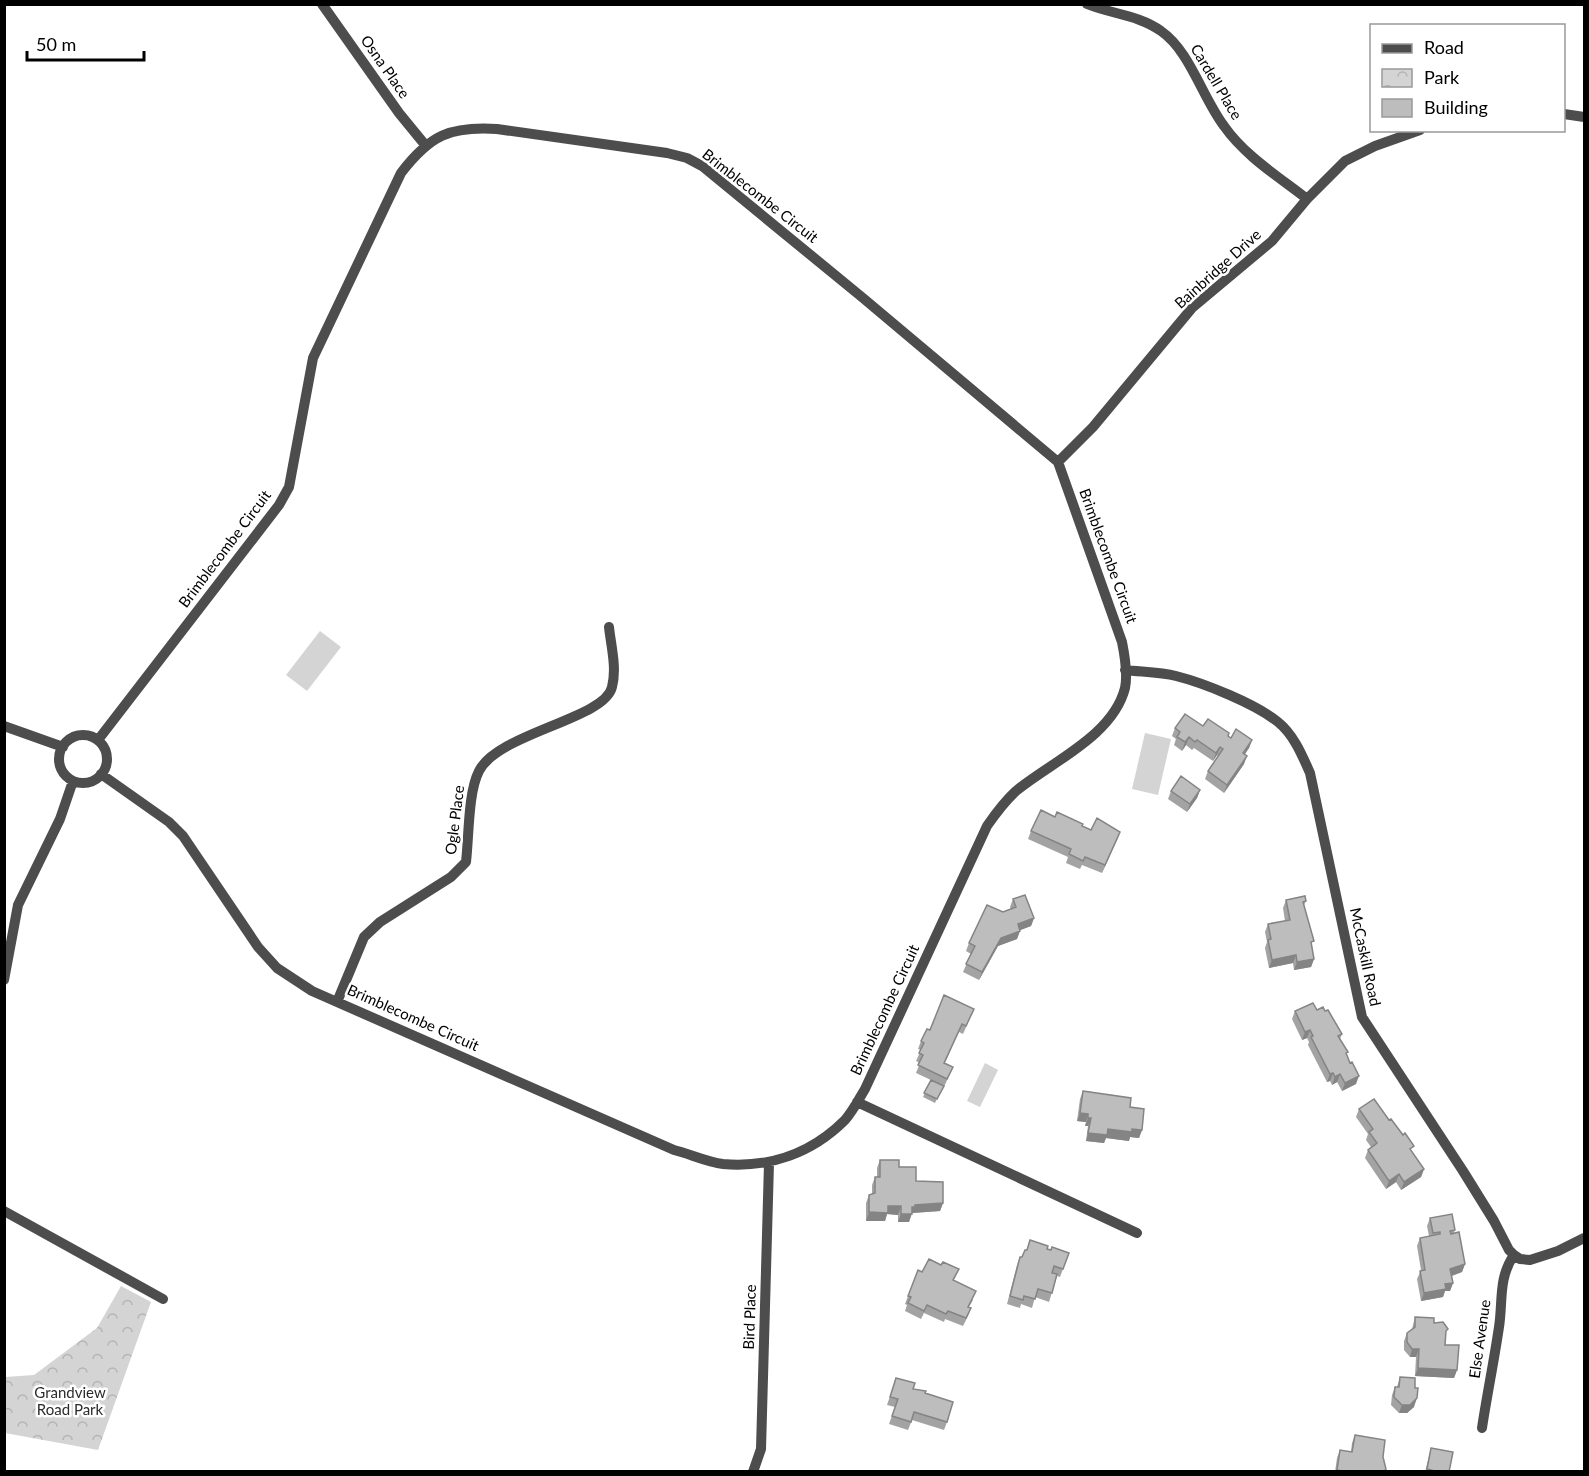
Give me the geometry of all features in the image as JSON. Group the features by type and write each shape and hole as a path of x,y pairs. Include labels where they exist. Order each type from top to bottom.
{"street":[{"name":"Osna Place","path":"322,4 399,113 426,146"},
{"name":"Cardell Place","path":"1087,4 1140,20 1159,29 1176,43 1224,127 1250,154 1307,199"},
{"path":"1565,114 1584,117"},
{"name":"Brimblecombe Circuit","path":"98,740 279,505 289,487 313,358 401,172 413,157 438,137 453,131 473,128 497,129 668,153 687,158 702,166 809,254 1058,462 1122,642 1125,670 1125,688 1117,707 1104,723 1087,740 1017,790 1000,807 987,826 857,1102 846,1118 821,1140 796,1154 769,1163 722,1164 674,1150 312,991 277,968 258,947 183,836 169,822 101,774"},
{"name":"Bainbridge Drive","path":"1058,462 1093,427 1192,308 1272,241 1307,199 1345,161 1375,146 1414,132"},
{"name":"Ogle Place","path":"337,1002 364,937 380,922 451,877 466,862 473,786 478,771 488,757 595,705 604,700 612,690 614,671 609,627"},
{"name":"McCaskill Road","path":"1125,670 1175,675 1213,688 1256,708 1279,722 1299,747 1310,773 1362,1017 1464,1171 1514,1255"},
{"path":"4,726 63,747"},
{"path":"83,735 98,740 106,753 107,760 101,774 92,782 79,783 66,777 59,762 63,747 68,741 83,735"},
{"path":"4,980 18,905 60,819 73,781"},
{"path":"857,1102 1137,1233"},
{"name":"Bird Place","path":"753,1472 761,1449 769,1163"},
{"path":"4,1211 163,1299"},
{"path":"1514,1255 1520,1259 1530,1260 1558,1251 1584,1238"},
{"name":"Else Avenue","path":"1482,1428 1500,1323 1500,1299 1508,1265 1514,1255"}],"green space":[{"path":"320,631 341,647 307,691 286,675"},
{"path":"1145,733 1171,739 1158,795 1132,789"},
{"path":"985,1063 998,1070 980,1107 967,1101"},
{"name":"Grandview Road Park","path":"121,1286 151,1302 98,1450 5,1433 5,1377 34,1375 97,1328"}],"building":[{"path":"1185,714 1203,726 1208,719 1229,733 1228,736 1231,738 1236,729 1252,740 1243,753 1247,756 1227,785 1208,771 1223,749 1220,747 1216,753 1197,740 1195,742 1189,737 1185,742 1177,737 1180,732 1175,728"},
{"path":"1181,776 1200,790 1190,804 1171,791"},
{"path":"1041,810 1055,817 1057,812 1091,830 1097,818 1120,832 1105,865 1085,857 1083,861 1069,854 1071,849 1031,831"},
{"path":"1025,895 1034,918 1018,924 1020,931 1001,938 982,972 966,964 975,946 969,943 987,905 1003,912 1016,907 1013,899"},
{"path":"1305,896 1306,901 1303,902 1314,941 1311,942 1314,959 1297,962 1296,955 1272,960 1268,924 1290,920 1286,900"},
{"path":"944,995 974,1009 966,1026 962,1024 944,1063 953,1067 947,1079 918,1065 923,1055 919,1053 924,1043 921,1041 927,1029 930,1030"},
{"path":"1313,1003 1317,1010 1323,1007 1325,1011 1328,1010 1342,1034 1338,1036 1348,1052 1346,1053 1350,1063 1352,1062 1359,1076 1345,1083 1340,1074 1335,1077 1333,1073 1330,1074 1311,1037 1313,1036 1310,1030 1305,1032 1295,1011"},
{"path":"931,1080 944,1086 937,1099 924,1093"},
{"path":"1083,1091 1131,1098 1130,1107 1144,1109 1142,1130 1132,1129 1132,1132 1108,1129 1107,1135 1088,1133 1091,1118 1088,1118 1088,1114 1080,1113"},
{"path":"1374,1099 1389,1120 1391,1119 1403,1135 1405,1133 1414,1146 1410,1149 1424,1169 1404,1182 1399,1174 1389,1181 1368,1150 1377,1143 1369,1132 1373,1129 1359,1109"},
{"path":"880,1160 899,1160 899,1167 916,1167 916,1181 943,1182 943,1203 915,1205 912,1207 912,1214 901,1214 901,1206 888,1206 888,1213 869,1212 869,1195 875,1193 875,1177 880,1177"},
{"path":"1452,1214 1455,1230 1450,1231 1451,1234 1459,1232 1465,1264 1450,1269 1453,1283 1445,1284 1446,1289 1424,1293 1420,1271 1425,1270 1420,1238 1440,1234 1440,1232 1433,1233 1430,1218"},
{"path":"1030,1240 1048,1246 1047,1249 1051,1250 1052,1247 1069,1253 1063,1269 1054,1266 1052,1273 1057,1274 1052,1293 1038,1289 1035,1299 1024,1296 1023,1300 1010,1296 1020,1257 1027,1250"},
{"path":"929,1259 941,1265 943,1262 959,1269 953,1280 976,1291 968,1307 971,1308 966,1318 948,1311 946,1314 927,1305 924,1311 908,1303 911,1297 908,1296 918,1270 922,1272"},
{"path":"1415,1317 1434,1318 1434,1323 1443,1322 1448,1329 1445,1345 1459,1345 1457,1370 1418,1368 1419,1349 1412,1349 1407,1342 1407,1333 1415,1327"},
{"path":"1400,1377 1415,1378 1415,1388 1418,1388 1417,1398 1410,1405 1402,1405 1394,1397 1395,1387 1399,1387"},
{"path":"896,1378 915,1383 913,1389 926,1391 925,1393 953,1402 947,1422 914,1412 911,1422 892,1416 898,1399 890,1397"},
{"path":"1355,1435 1385,1440 1383,1457 1386,1469 1384,1472 1337,1470 1340,1450 1352,1452"},
{"path":"1431,1448 1453,1452 1449,1472 1427,1469"}]}
